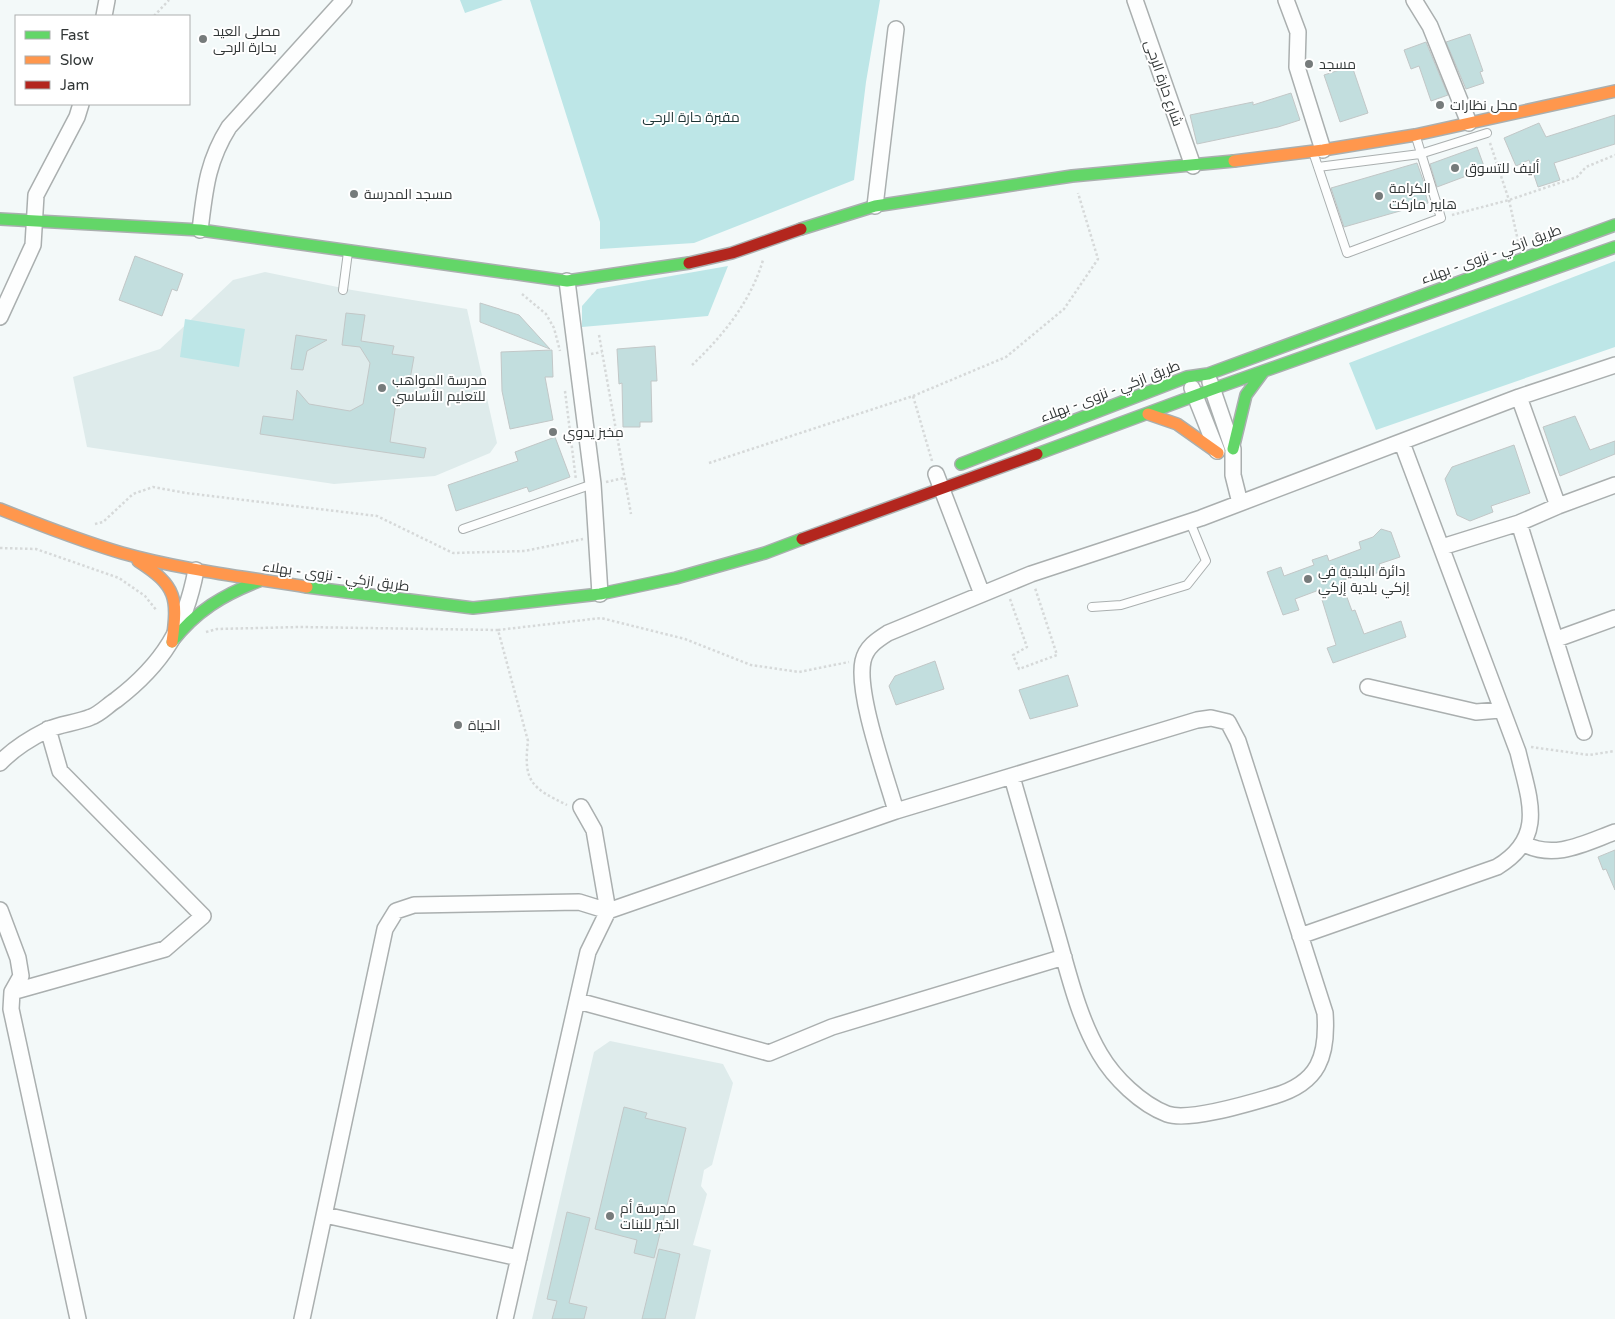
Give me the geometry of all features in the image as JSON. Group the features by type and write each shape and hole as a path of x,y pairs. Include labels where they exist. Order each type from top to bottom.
{"main road":[{"path":"0,219 200,230 567,282 695,262 732,254 769,239 875,206 1072,176 1193,166 1415,136 1615,91"},
{"name":"طريق ازكي - نزوى - بهلاء","path":"0,509 123,553 196,570 259,581 473,608 600,594 676,578 765,553 935,480 1187,377 1208,374 1615,225"},
{"name":"طريق ازكي - نزوى - بهلاء","path":"935,480 1148,414 1196,395 1615,246"},
{"path":"1233,449 1246,395 1263,372"},
{"path":"1148,414 1167,418 1185,427 1218,453"},
{"name":"طريق ازكي - نزوى - بهلاء","path":"676,578 756,542"},
{"path":"123,553 156,572 172,588 177,604 172,642"},
{"path":"172,642 190,619 205,606 224,595 259,581"}],"street":[{"path":"104,15 107,0"},
{"path":"200,230 206,182 213,158 229,127 344,0"},
{"name":"شارع حارة الرحى","path":"1135,0 1193,166"},
{"path":"1286,0 1298,32 1297,67 1318,150"},
{"path":"1414,0 1430,26 1469,123"},
{"path":"875,206 896,30"},
{"path":"0,318 33,245 36,195 77,117 80,105"},
{"path":"567,282 593,484 600,594"},
{"path":"896,811 864,698 862,677 863,660 872,644 888,633 1031,574 1190,522 1519,397 1615,365"},
{"path":"1208,374 1233,449 1233,475 1240,503"},
{"path":"1187,377 1196,395 1218,453 1233,475"},
{"path":"1519,397 1558,506"},
{"path":"1300,936 1497,866 1512,857 1524,844 1530,827 1528,796 1518,752 1500,710 1442,547 1402,443"},
{"path":"935,480 982,594"},
{"path":"1442,547 1519,523 1615,485"},
{"path":"1519,523 1584,732"},
{"path":"0,763 15,749 48,730 93,717 138,683 155,666 172,642 192,591 196,570"},
{"path":"1556,639 1615,618"},
{"path":"1368,687 1476,712 1500,710"},
{"path":"302,1319 385,929 396,911 414,905 579,902 608,911 896,811 1197,720 1211,718 1228,722 1238,741 1325,1013 1327,1038 1323,1056 1312,1077 1288,1091 1196,1116 1168,1114 1140,1099 1117,1076 1100,1055 1085,1023 1012,776"},
{"path":"12,992 165,948 204,916 60,771 48,730"},
{"path":"505,1319 588,952 608,911 594,830 581,807"},
{"path":"1524,844 1536,850 1549,852 1570,849 1615,832"},
{"path":"0,910 18,958 21,976 12,992 11,1010 78,1319"},
{"path":"578,1001 769,1053 832,1027 1064,957"},
{"path":"325,1215 519,1258"}],"lane":[{"path":"1318,167 1420,154 1486,133"},
{"path":"1318,150 1318,167 1347,253 1441,218 1415,136"},
{"path":"343,290 348,252"},
{"path":"463,529 593,484"},
{"path":"1092,607 1121,605 1188,585 1206,561 1190,522"}],"path":[{"path":"155,15 169,0"},
{"path":"1486,133 1509,200 1522,258"},
{"path":"1441,218 1509,200 1577,177 1586,167 1615,156"},
{"path":"709,463 913,396 1006,357 1064,309 1098,259 1091,229 1072,176"},
{"path":"692,365 710,348 740,308 759,271 769,239"},
{"path":"520,292 531,299 546,314 554,328 561,353"},
{"path":"599,335 631,514"},
{"path":"564,385 577,489"},
{"path":"913,396 935,480"},
{"path":"74,537 78,527 102,522 133,494 153,487 186,493 377,516 453,553 526,551 576,539"},
{"path":"0,548 36,549 120,578 145,596 159,613"},
{"path":"1005,586 1027,647 1013,655 1019,669 1056,655 1031,574"},
{"path":"199,634 217,629 300,627 498,630 601,618 685,639 752,665 770,668 799,672 863,660"},
{"path":"498,630 528,741 526,756 530,782 542,792 568,806 581,807"},
{"path":"1518,752 1530,747 1589,755 1615,751"}],"shaded area":[{"path":"265,272 352,290 467,309 497,443 490,453 435,476 334,484 87,447 73,377 160,349 233,280"},
{"path":"610,1041 723,1064 733,1083 712,1165 704,1170 701,1186 707,1194 693,1245 711,1250 695,1319 532,1319 594,1052"}],"green space":[{"path":"460,0 503,0 465,13"},
{"name":"مقبرة حارة الرحى","path":"530,0 880,0 866,82 854,180 694,243 600,249 600,222"},
{"path":"1615,261 1615,347 1376,430 1349,363"},
{"path":"728,266 708,316 582,327 582,306 597,289"},
{"path":"185,319 245,329 239,367 180,357"}],"building":[{"path":"1470,34 1483,71 1480,72 1484,83 1466,89 1446,42"},
{"path":"1426,42 1448,95 1431,101 1419,66 1411,69 1404,50"},
{"path":"1352,66 1368,113 1340,122 1324,75"},
{"path":"1291,93 1300,120 1278,127 1197,144 1190,115 1253,102 1253,105"},
{"path":"1615,115 1615,144 1554,163 1560,180 1538,187 1529,160 1516,166 1504,138 1539,123 1546,137"},
{"name":"أليف للتسوق","path":"1477,147 1485,169 1437,187 1430,164"},
{"name":"الكرامة هايبر ماركت","path":"1417,163 1427,191 1425,192 1428,203 1344,227 1331,188"},
{"path":"135,256 183,274 177,291 172,289 162,316 119,300"},
{"path":"480,303 519,315 550,349 480,322"},
{"name":"مدرسة المواهب للتعليم الأساسي","path":"346,313 365,315 361,341 394,346 392,354 414,357 409,385 399,383 390,442 426,448 424,458 260,434 263,416 293,420 297,390 309,404 350,411 363,404 370,363 360,347 342,345"},
{"path":"296,335 327,340 307,351 303,370 291,369"},
{"path":"655,346 657,381 651,381 652,422 640,422 640,427 623,427 622,383 619,384 617,349"},
{"path":"552,350 553,377 545,377 553,420 510,429 502,391 501,352"},
{"path":"1575,416 1590,450 1615,441 1615,454 1560,476 1543,427"},
{"path":"555,437 570,477 529,492 527,487 456,511 448,485 518,461 515,452"},
{"path":"1514,445 1530,493 1491,506 1493,512 1470,521 1457,515 1445,479 1452,467"},
{"name":"دائرة البلدية في إزكي بلدية إزكي","path":"1381,529 1391,532 1400,557 1379,564 1382,571 1371,575 1370,571 1341,581 1352,611 1355,610 1364,634 1401,621 1406,637 1333,663 1327,648 1336,645 1319,590 1295,599 1299,610 1283,615 1267,572 1281,567 1284,576 1314,565 1312,560 1327,555 1329,561 1361,549 1359,542 1373,537"},
{"path":"935,661 944,689 896,705 889,686 895,676"},
{"path":"1068,675 1078,706 1030,719 1019,690"},
{"path":"1615,850 1615,890 1606,869 1603,870 1598,857"},
{"path":"624,1107 647,1113 645,1118 686,1128 654,1258 634,1253 637,1240 595,1229"},
{"path":"567,1212 590,1218 569,1303 587,1307 584,1319 552,1319 557,1301 547,1299"},
{"path":"659,1249 680,1254 665,1319 642,1319"}],"traffic: fast":[{"path":"801,229 875,206 1072,176 1234,161"},
{"path":"0,219 200,230 567,281 689,263"},
{"path":"961,464 1187,377 1208,374 1615,225"},
{"path":"1037,454 1213,389 1615,247"},
{"path":"1233,449 1246,395 1263,372"},
{"path":"307,587 473,608 600,594 676,578 765,553 802,539"},
{"path":"172,642 191,621 211,605 259,581"}],"traffic: slow":[{"path":"1234,161 1323,150 1415,135 1615,91"},
{"path":"1148,414 1177,424 1218,453"},
{"path":"0,509 76,538 145,559 214,573 307,587"},
{"path":"138,561 161,578 172,594 175,614 172,642"}],"traffic: jam":[{"path":"689,263 732,253 801,229"},
{"path":"802,539 1037,454"}],"place":[{"name":"مصلى العيد بحارة الرحى","path":"203,39"},
{"name":"مسجد","path":"1309,64"},
{"name":"محل نظارات","path":"1440,105"},
{"name":"أليف للتسوق","path":"1455,168"},
{"name":"مسجد المدرسة","path":"354,194"},
{"name":"الكرامة هايبر ماركت","path":"1379,196"},
{"name":"مدرسة المواهب للتعليم الأساسي","path":"382,388"},
{"name":"مخبز يدوي","path":"553,432"},
{"name":"دائرة البلدية في إزكي بلدية إزكي","path":"1308,579"},
{"name":"الحياة","path":"458,725"},
{"name":"مدرسة أم الخير للبنات","path":"610,1216"}]}
